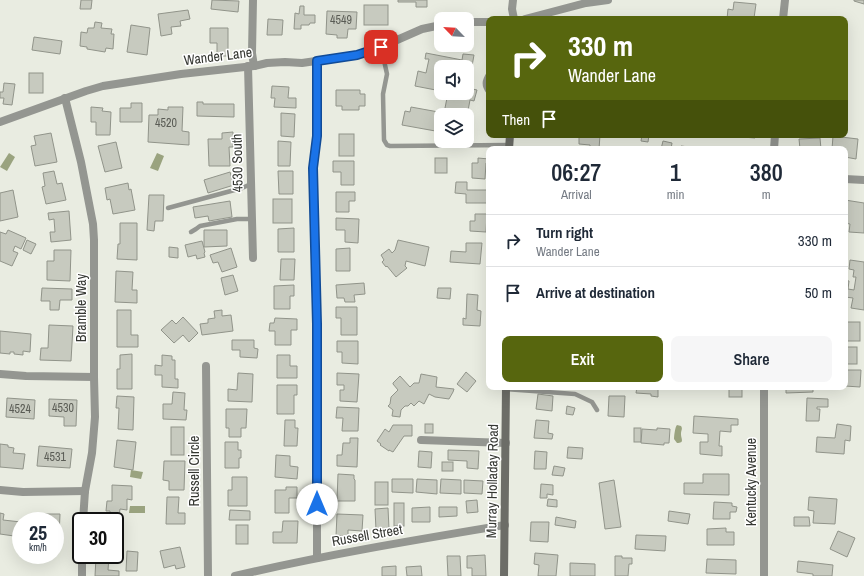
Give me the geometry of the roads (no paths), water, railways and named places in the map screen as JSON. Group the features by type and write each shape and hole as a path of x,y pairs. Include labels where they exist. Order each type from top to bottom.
{"street":[{"name":"4530 South","path":"253,0 251,66 251,184 253,258"},
{"path":"513,0 512,9 513,16"},
{"path":"536,16 586,3 608,0"},
{"path":"783,16 785,0"},
{"path":"474,22 486,22"},
{"name":"Wander Lane","path":"0,122 86,90 115,83 272,63 302,63 357,55 381,47 422,29 434,26"},
{"path":"317,61 317,136 313,168 317,324 317,558"},
{"name":"Bramble Way","path":"65,98 81,162 93,224 95,282 95,424 84,512"},
{"path":"848,179 864,180"},
{"name":"Russell Circle","path":"206,366 208,576"},
{"path":"0,374 94,377"},
{"name":"Murray Holladay Road","path":"504,576 506,390"},
{"name":"Kentucky Avenue","path":"764,390 764,576"},
{"path":"421,440 506,443"},
{"path":"0,490 23,492 86,491"},
{"name":"Russell Street","path":"235,576 380,546 505,525"},
{"path":"82,564 82,576"}],"lane":[{"path":"381,47 387,74 383,94 384,140 387,145 486,147"},
{"path":"486,78 486,88"},
{"path":"168,208 242,188 251,184"},
{"path":"190,232 200,226 237,219 252,218"},
{"path":"529,390 575,394 592,402 597,410"}]}
